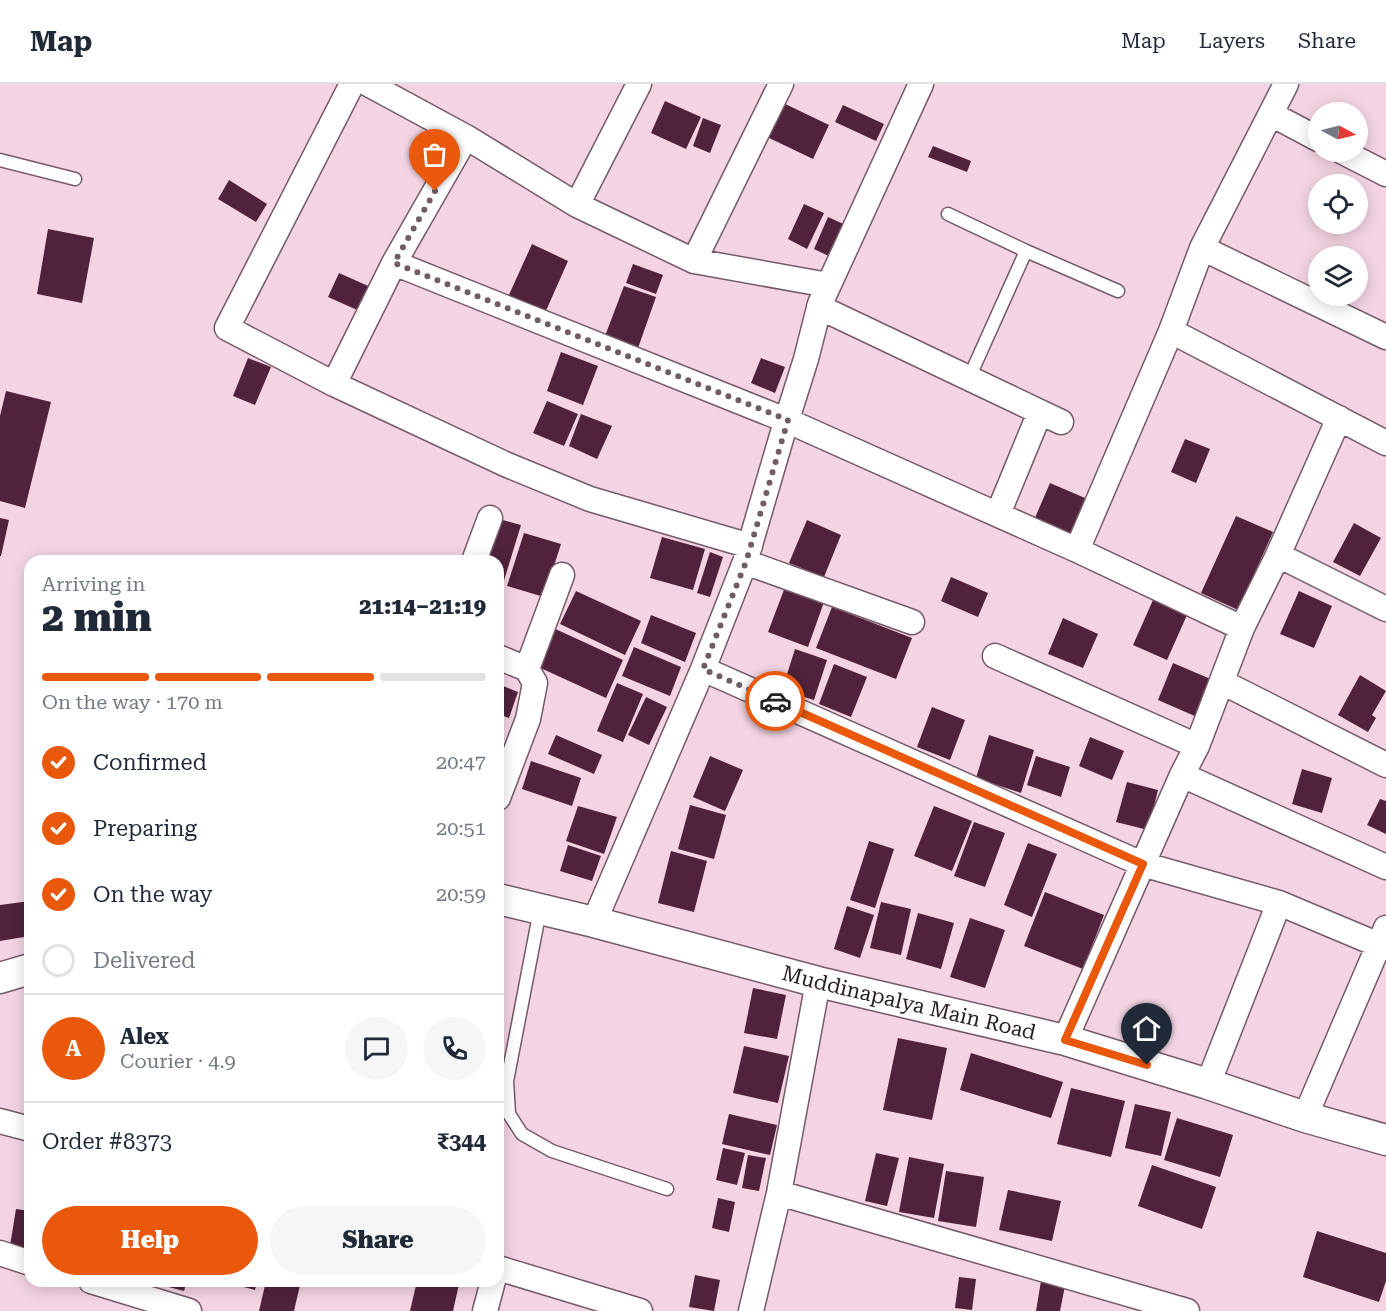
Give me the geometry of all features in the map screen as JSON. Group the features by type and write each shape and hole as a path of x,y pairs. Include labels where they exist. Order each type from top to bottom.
{"street":[{"path":"352,84 227,328 334,384 505,464 590,499 748,554 912,622"},
{"path":"368,84 466,137 577,205 694,261 824,296 969,378 1050,417 998,514"},
{"path":"577,205 639,84"},
{"path":"694,261 781,84"},
{"path":"594,922 703,669 748,554 824,296 921,84"},
{"path":"1077,550 1171,332 1202,248 1286,84"},
{"path":"1271,114 1308,134"},
{"path":"334,384 394,263 466,137"},
{"path":"1363,162 1386,174"},
{"path":"1202,248 1386,337"},
{"path":"394,263 788,420 1077,550 1242,628"},
{"path":"1171,332 1386,443"},
{"path":"1065,1040 1197,746 1242,628 1278,555 1339,418"},
{"path":"476,555 490,518"},
{"path":"1278,555 1386,609"},
{"path":"527,669 562,575"},
{"path":"995,656 1197,746"},
{"path":"504,659 527,669 536,683 528,719 504,782"},
{"path":"703,669 1143,864 1279,903 1384,941 1305,1118"},
{"path":"1222,682 1386,765"},
{"path":"1182,776 1386,867"},
{"name":"Muddinapalya Main Road","path":"504,901 594,922 818,982 1065,1040 1208,1084 1305,1118 1386,1140"},
{"path":"1208,1084 1279,903"},
{"path":"0,978 24,971"},
{"path":"751,1311 779,1193 818,982"},
{"path":"0,1121 24,1127"},
{"path":"779,1193 1187,1311"},
{"path":"0,1253 24,1261"},
{"path":"504,1270 640,1311"},
{"path":"111,1287 189,1311"},
{"path":"485,1311 491,1287"}],"lane":[{"path":"0,160 75,179"},
{"path":"948,214 1118,291"},
{"path":"969,378 1026,251"},
{"path":"540,910 507,1081 509,1114 522,1134 552,1151 667,1189"}],"building":[{"path":"665,101 701,117 686,149 651,133"},
{"path":"779,101 829,125 813,159 763,135"},
{"path":"843,105 884,124 876,141 835,122"},
{"path":"703,118 721,125 710,153 693,146"},
{"path":"933,146 971,161 967,172 928,157"},
{"path":"229,180 267,204 256,222 218,199"},
{"path":"804,204 824,213 807,249 788,239"},
{"path":"828,217 850,227 835,259 814,249"},
{"path":"48,229 94,238 82,303 37,294"},
{"path":"532,244 568,261 545,313 508,297"},
{"path":"633,264 663,275 656,294 626,283"},
{"path":"339,273 375,289 364,313 328,297"},
{"path":"624,286 656,297 638,348 605,336"},
{"path":"561,352 598,366 583,405 547,391"},
{"path":"248,358 271,367 255,405 233,396"},
{"path":"761,358 785,367 775,393 751,383"},
{"path":"6,391 51,402 25,508 0,501 0,416"},
{"path":"547,401 578,414 564,446 533,433"},
{"path":"581,414 612,426 597,459 569,446"},
{"path":"1185,439 1210,449 1196,483 1171,472"},
{"path":"1050,483 1092,501 1076,538 1034,520"},
{"path":"1236,516 1273,532 1238,610 1201,593"},
{"path":"0,518 9,520 1,556 0,556"},
{"path":"499,519 521,525 504,580 504,555 489,555"},
{"path":"807,520 841,535 824,577 789,563"},
{"path":"1354,523 1381,538 1360,576 1333,562"},
{"path":"524,533 561,544 544,597 507,586"},
{"path":"662,537 705,549 693,590 650,578"},
{"path":"710,552 723,557 710,597 697,593"},
{"path":"951,577 988,593 978,617 941,601"},
{"path":"785,587 824,602 808,647 768,632"},
{"path":"576,591 641,621 625,655 560,624"},
{"path":"1299,591 1332,606 1314,648 1280,634"},
{"path":"1153,600 1187,615 1167,660 1133,645"},
{"path":"832,607 912,638 896,679 816,648"},
{"path":"651,615 696,633 685,662 641,643"},
{"path":"1063,618 1098,634 1083,668 1048,654"},
{"path":"551,627 623,660 606,698 534,665"},
{"path":"634,647 681,667 670,696 622,676"},
{"path":"795,649 827,660 814,700 782,690"},
{"path":"1173,663 1213,680 1197,717 1158,700"},
{"path":"834,664 867,677 851,717 819,704"},
{"path":"1360,675 1386,691 1372,715 1376,718 1368,732 1338,715"},
{"path":"617,683 643,694 623,742 597,731"},
{"path":"504,686 518,692 509,718 504,716"},
{"path":"646,697 667,707 649,745 628,735"},
{"path":"932,707 965,720 950,760 917,747"},
{"path":"556,735 602,755 594,774 548,754"},
{"path":"989,735 1034,750 1021,793 976,778"},
{"path":"1090,737 1124,751 1112,780 1079,766"},
{"path":"710,756 743,770 725,811 693,797"},
{"path":"1036,756 1070,767 1061,797 1027,785"},
{"path":"531,761 581,778 572,806 522,789"},
{"path":"1302,769 1332,778 1322,813 1292,804"},
{"path":"1127,782 1158,790 1148,830 1116,822"},
{"path":"1380,799 1386,801 1386,834 1367,825"},
{"path":"690,805 726,815 714,859 678,849"},
{"path":"578,806 617,817 604,854 566,841"},
{"path":"934,806 972,821 952,871 914,856"},
{"path":"974,822 1005,833 985,887 954,876"},
{"path":"869,841 894,849 875,908 850,900"},
{"path":"1028,843 1057,854 1032,917 1004,905"},
{"path":"568,845 601,856 592,881 560,871"},
{"path":"671,851 707,861 694,912 658,903"},
{"path":"1045,892 1104,915 1083,969 1024,946"},
{"path":"24,902 24,937 0,941 0,905"},
{"path":"881,902 911,909 901,955 870,948"},
{"path":"847,906 874,915 860,958 834,949"},
{"path":"918,913 954,923 941,969 906,959"},
{"path":"970,918 1005,930 985,988 950,977"},
{"path":"753,988 786,995 777,1039 744,1033"},
{"path":"898,1038 947,1048 932,1120 883,1110"},
{"path":"744,1046 789,1056 778,1103 733,1093"},
{"path":"971,1053 1063,1082 1051,1118 960,1090"},
{"path":"1071,1088 1125,1101 1111,1157 1057,1144"},
{"path":"1135,1104 1171,1112 1161,1156 1125,1148"},
{"path":"729,1114 777,1125 770,1155 722,1144"},
{"path":"1177,1118 1233,1135 1220,1177 1164,1160"},
{"path":"723,1148 745,1153 737,1185 716,1180"},
{"path":"876,1153 899,1158 887,1206 865,1201"},
{"path":"748,1155 766,1158 759,1191 742,1188"},
{"path":"909,1157 944,1164 934,1218 899,1212"},
{"path":"1152,1165 1216,1187 1202,1229 1138,1206"},
{"path":"946,1171 984,1177 976,1227 938,1221"},
{"path":"1008,1190 1061,1201 1052,1241 999,1230"},
{"path":"718,1198 735,1202 729,1232 712,1228"},
{"path":"16,1209 24,1210 24,1255 9,1252"},
{"path":"1317,1231 1386,1253 1386,1281 1379,1302 1303,1277"},
{"path":"695,1275 720,1280 714,1311 689,1307"},
{"path":"959,1277 976,1279 972,1310 955,1308"},
{"path":"1041,1281 1065,1286 1060,1311 1036,1311"},
{"path":"168,1287 185,1287 184,1291"},
{"path":"265,1287 300,1287 294,1311 259,1311"},
{"path":"416,1287 458,1287 453,1311 410,1311"}],"way so far":[{"path":"435,191 394,263 788,420 746,562 703,669 775,701"}],"route":[{"path":"775,701 1143,864 1065,1040 1147,1065"}]}
